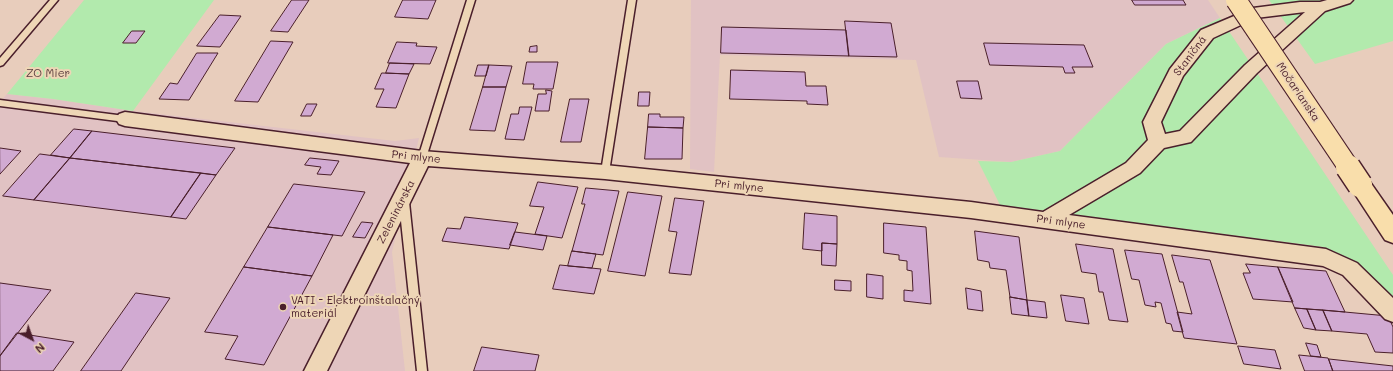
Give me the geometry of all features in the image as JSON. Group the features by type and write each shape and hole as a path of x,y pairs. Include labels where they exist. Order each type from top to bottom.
{"main road":[{"name":"Močarianska","path":"1236,0 1393,233"}],"street":[{"name":"Staničná","path":"1320,7 1251,69 1185,137 1158,142 1152,122 1176,73 1206,34 1254,13 1300,7 1320,7 1345,0"},
{"name":"Pri mlyne","path":"125,119 422,158 605,172 963,209 1326,258 1350,269 1393,312"},
{"path":"1045,220 1133,168 1158,142"},
{"name":"Zeleninárska","path":"315,371 422,158"}],"lane":[{"path":"0,63 54,0"},
{"name":"Zeleninárska","path":"422,158 471,0"},
{"path":"605,172 632,0"},
{"path":"0,103 125,119"},
{"path":"403,198 422,371"}],"shaded area":[{"path":"691,0 1208,0 1220,18 1166,44 1060,151 1011,162 939,157 916,60 720,55 714,172 690,169"},
{"path":"7,94 133,111 395,141 419,138 392,252 405,371 0,371 0,102"}],"green space":[{"name":"ZO Mier","path":"84,0 214,0 133,111 7,94"},
{"path":"1269,0 1393,0 1393,41 1315,64"},
{"path":"1220,18 1393,275 1393,300 1357,262 1323,247 1000,205 978,161 1011,162 1060,151 1166,44"}],"building":[{"path":"292,0 309,0 288,32 271,31"},
{"path":"403,0 436,0 428,19 395,17"},
{"path":"1132,0 1183,0 1186,5 1135,5"},
{"path":"220,15 241,16 220,47 197,46"},
{"path":"845,21 891,23 897,57 849,56"},
{"path":"722,27 846,30 849,56 721,53"},
{"path":"132,31 145,31 136,43 123,43"},
{"path":"271,41 293,42 258,102 235,101"},
{"path":"397,42 417,43 416,46 437,47 430,64 388,63"},
{"path":"984,43 1084,45 1093,67 1072,67 1075,73 1065,73 1063,67 990,65"},
{"path":"537,46 537,52 529,52 530,47"},
{"path":"197,53 218,53 189,100 159,99 170,83 177,84"},
{"path":"527,62 558,62 553,89 533,89 534,84 523,84"},
{"path":"390,63 414,64 409,74 386,73"},
{"path":"478,65 489,65 486,76 475,76"},
{"path":"489,65 512,66 506,87 483,87"},
{"path":"731,70 805,72 806,86 826,86 828,105 807,104 807,101 730,99"},
{"path":"382,73 409,74 396,108 376,107 384,89 375,89"},
{"path":"957,81 978,81 982,99 961,98"},
{"path":"483,87 506,87 495,131 470,130"},
{"path":"546,90 552,91 549,111 535,111 538,94 546,94"},
{"path":"639,92 650,92 649,106 638,106"},
{"path":"570,99 589,99 581,142 561,142"},
{"path":"307,104 317,104 311,116 301,116"},
{"path":"520,107 532,107 524,140 505,139 511,114 518,114"},
{"path":"649,114 660,114 660,117 684,117 683,128 648,127"},
{"path":"648,127 683,128 682,159 645,159"},
{"path":"74,129 92,131 70,158 51,155"},
{"path":"92,131 235,148 216,175 70,158"},
{"path":"0,148 21,151 0,174"},
{"path":"40,154 70,158 34,200 3,196"},
{"path":"70,158 201,173 171,217 34,200"},
{"path":"310,158 339,161 331,175 317,174 321,167 305,165"},
{"path":"201,173 216,175 186,219 171,217"},
{"path":"538,182 578,187 562,238 535,234 544,207 530,206"},
{"path":"294,184 365,192 342,236 268,227"},
{"path":"586,188 619,191 603,255 572,251 585,204 582,204"},
{"path":"628,192 662,196 645,276 608,271"},
{"path":"675,198 704,201 691,275 669,273 677,232 669,231"},
{"path":"805,213 837,216 837,244 822,243 822,251 803,249"},
{"path":"465,217 518,223 509,249 442,241 447,228 460,229"},
{"path":"362,222 373,223 365,238 353,237"},
{"path":"884,223 926,227 931,304 904,301 904,290 913,291 912,271 907,270 907,261 899,260 899,255 884,253"},
{"path":"268,227 333,235 312,276 244,267"},
{"path":"975,231 1019,237 1027,300 1010,297 1006,270 990,268 989,262 978,260"},
{"path":"515,232 547,236 543,250 510,245"},
{"path":"822,243 837,244 836,266 822,265"},
{"path":"1076,244 1113,249 1128,322 1109,320 1103,292 1099,292 1096,274 1082,272"},
{"path":"1125,250 1162,254 1183,332 1173,331 1171,324 1166,323 1161,303 1155,302 1156,307 1145,305 1139,280 1132,279"},
{"path":"572,251 596,254 592,268 568,266"},
{"path":"1172,255 1210,260 1237,344 1184,338 1177,312 1192,314 1183,282 1180,282"},
{"path":"1246,264 1278,267 1293,302 1253,299 1243,273 1250,273"},
{"path":"560,265 601,269 594,294 553,289"},
{"path":"244,267 312,276 264,365 225,359 238,336 205,332"},
{"path":"1278,267 1326,271 1345,312 1295,308"},
{"path":"867,274 883,276 883,299 867,297"},
{"path":"835,280 851,281 851,291 835,290"},
{"path":"0,283 51,290 0,356"},
{"path":"966,288 981,291 983,311 968,309"},
{"path":"136,293 170,298 121,371 81,371"},
{"path":"1061,295 1084,298 1089,324 1066,321"},
{"path":"1010,297 1027,300 1029,316 1012,314"},
{"path":"1027,300 1045,302 1047,318 1029,316"},
{"path":"1295,308 1307,309 1316,330 1304,328"},
{"path":"1307,309 1323,310 1332,331 1316,330"},
{"path":"1323,310 1388,316 1393,327 1393,353 1375,352 1367,334 1332,331"},
{"path":"17,333 74,342 53,371 0,371 0,356"},
{"path":"1306,343 1317,345 1321,357 1311,356"},
{"path":"1238,346 1275,350 1281,369 1244,364"},
{"path":"482,347 539,355 535,371 474,371"},
{"path":"1299,355 1328,358 1333,371 1305,371"},
{"path":"1329,359 1393,366 1393,371 1333,371"}],"place":[{"name":"VATI - Elektroinštalačný materiál","path":"283,307"}]}
